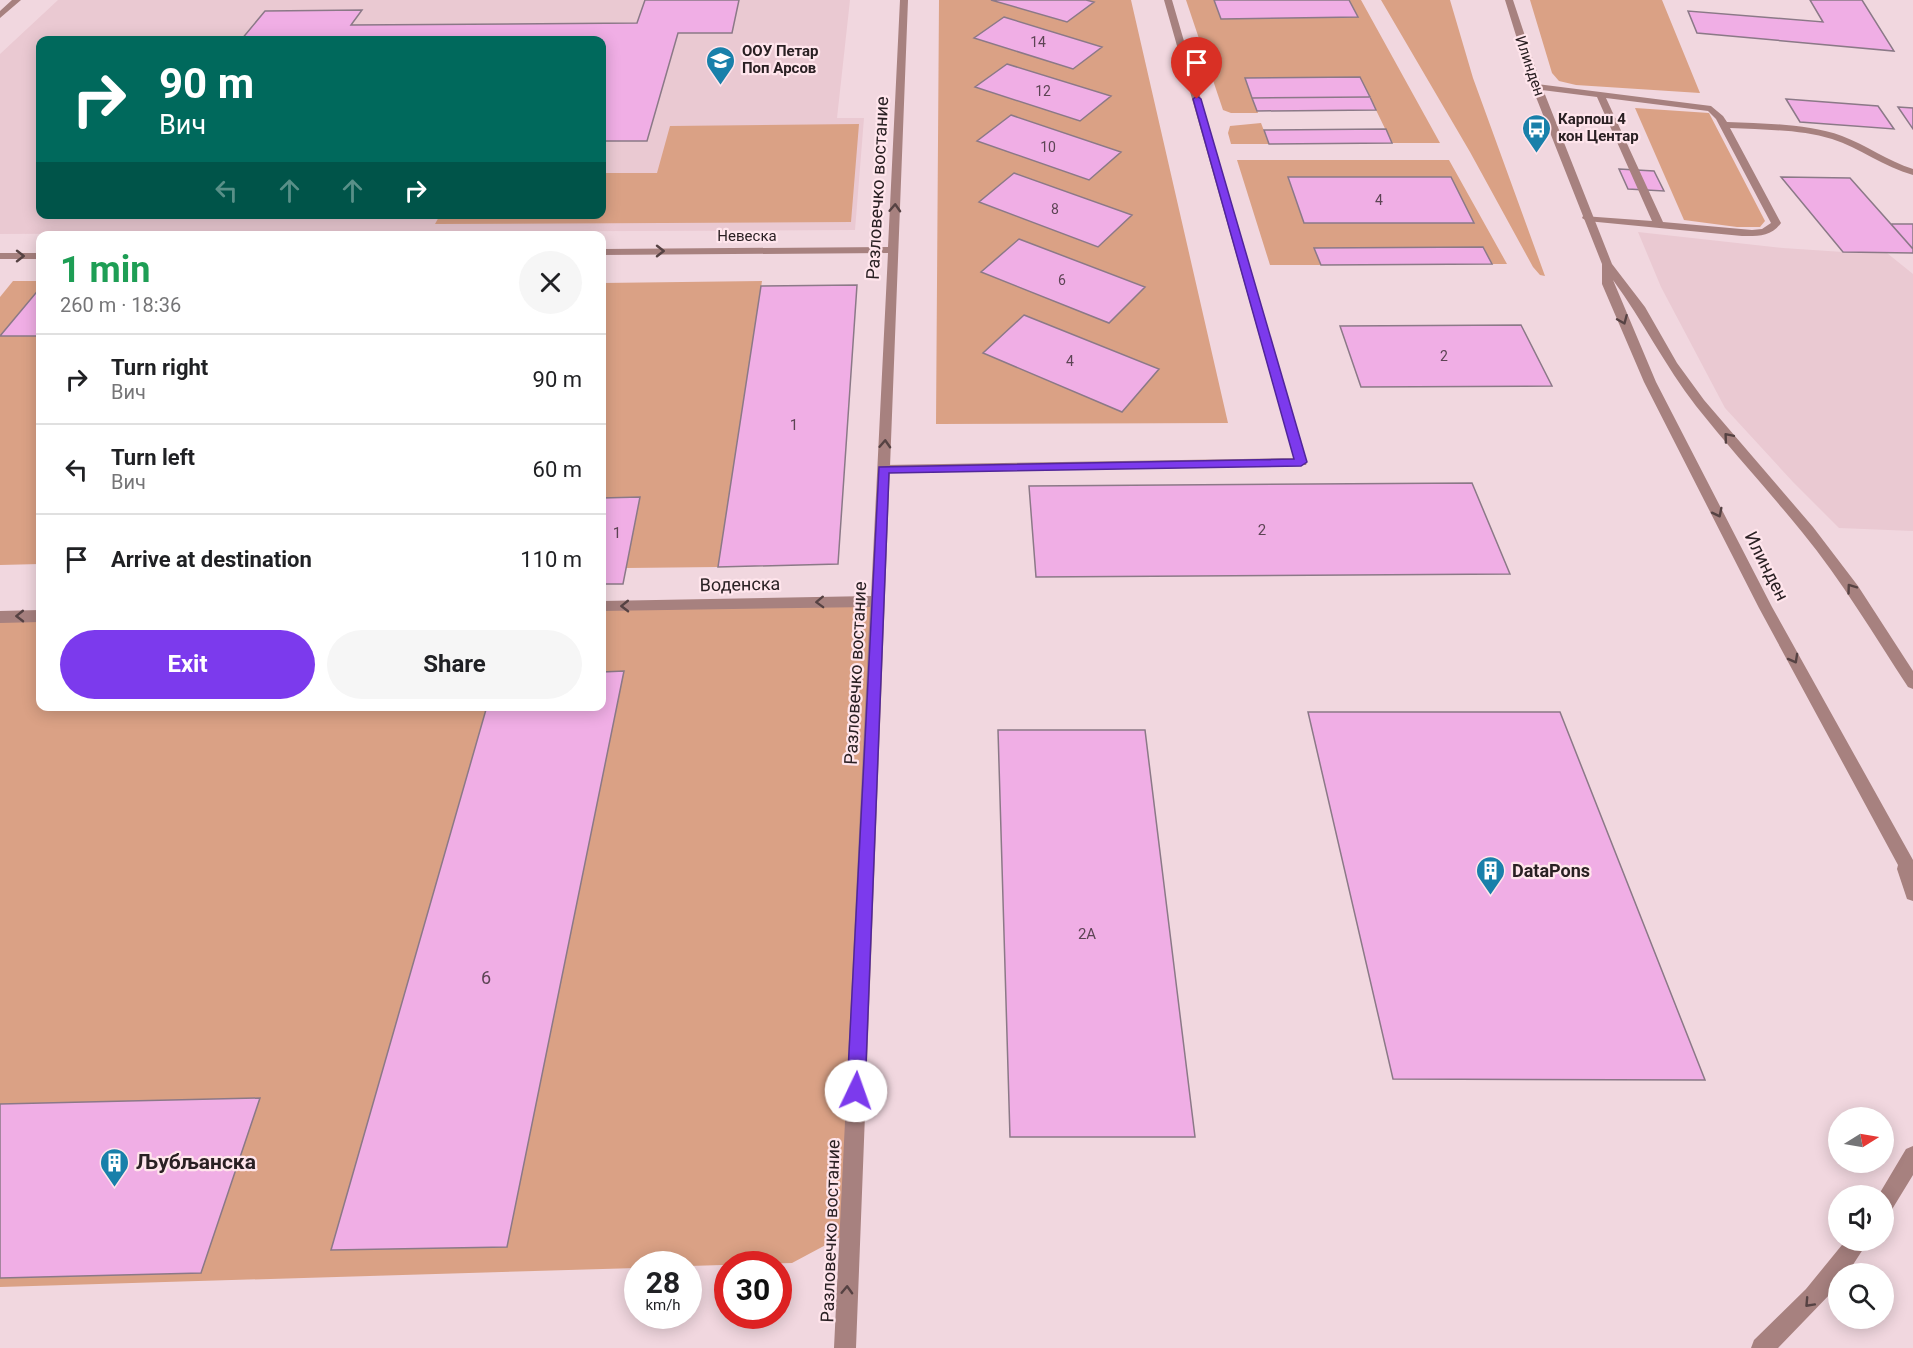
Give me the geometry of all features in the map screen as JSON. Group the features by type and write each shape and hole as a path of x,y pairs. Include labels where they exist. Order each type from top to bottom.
{"street":[{"path":"0,15 17,0"},
{"name":"Разловечко востание","path":"845,1348 904,0"},
{"path":"884,470 1301,462 1168,0"},
{"name":"Илинден","path":"1509,0 1537,87 1607,264 1639,308 1672,364 1700,404 1808,530 1853,590 1913,683"},
{"path":"1537,87 1702,106 1717,113 1776,223 1771,230 1763,233 1742,233 1587,218"},
{"path":"1600,94 1659,226"},
{"path":"1724,124 1823,133 1913,172"},
{"name":"Невеска","path":"606,252 894,250"},
{"path":"0,256 36,256"},
{"name":"Илинден","path":"1607,264 1608,284 1650,382 1766,608 1913,876"},
{"name":"Воденска","path":"606,606 878,601"},
{"path":"0,617 36,616"},
{"path":"1898,849 1913,893"},
{"path":"1894,1187 1913,1156"},
{"path":"1762,1348 1806,1306 1838,1271 1852,1251"}],"shaded area":[{"name":"ООУ Петар Поп Арсов","path":"58,0 850,0 837,118 864,118 855,230 36,231 36,234 0,234 0,54"},
{"path":"939,0 1131,0 1228,423 936,424"},
{"path":"1186,0 1361,0 1440,143 1392,143 1360,77 1246,78 1258,113 1231,113 1223,110"},
{"path":"1381,0 1450,0 1473,78 1545,276 1540,275 1533,267 1470,152"},
{"path":"1530,0 1662,0 1700,93 1576,85 1559,81 1552,73"},
{"path":"1635,108 1709,113 1765,221 1760,227 1737,227 1684,220"},
{"path":"1261,123 1269,144 1231,144 1228,133 1230,126"},
{"path":"859,124 851,222 435,224 438,219 606,219 606,173 657,173 670,126"},
{"path":"1237,160 1449,160 1507,264 1492,264 1483,247 1315,248 1321,265 1270,265","holes":["1451,177 1474,223 1304,223 1288,178"]},
{"path":"1638,232 1783,248 1887,253 1913,274 1913,531 1839,528 1793,482 1725,408 1661,287"},
{"path":"13,281 36,281 36,297 4,336 36,336 36,564 0,565 0,297"},
{"path":"762,281 718,567 626,568 640,498 606,498 606,283"},
{"path":"878,601 850,1232 792,1263 792,1251 714,1251 714,1265 702,1266 702,1251 624,1251 624,1268 0,1287 0,617 36,616 36,711 606,711 606,606"}],"building":[{"path":"645,0 739,0 732,33 678,33 647,141 606,141 606,36 244,36 265,11 362,10 351,25 637,23"},
{"path":"991,0 1086,0 1094,2 1067,22"},
{"path":"1214,0 1349,0 1358,17 1221,19"},
{"path":"1810,0 1862,0 1894,51 1697,33 1688,11 1823,22"},
{"path":"1004,17 1102,47 1073,69 974,38"},
{"path":"1007,64 1111,96 1080,121 975,87"},
{"path":"1360,77 1370,97 1252,98 1245,78"},
{"path":"1370,97 1376,110 1257,111 1252,98"},
{"path":"1786,99 1878,106 1894,129 1800,122"},
{"path":"1898,107 1913,108 1913,129"},
{"path":"1011,115 1121,152 1089,180 977,141"},
{"path":"1386,129 1392,143 1269,144 1264,130"},
{"path":"1619,169 1654,171 1664,191 1628,189"},
{"path":"1014,173 1132,215 1098,247 979,202"},
{"path":"1288,177 1451,177 1474,223 1304,223"},
{"path":"1781,177 1850,178 1913,249 1913,253 1843,252"},
{"path":"1891,224 1913,224 1913,249"},
{"path":"1019,239 1145,287 1109,323 981,272"},
{"path":"1483,247 1492,264 1321,265 1314,248"},
{"path":"857,285 838,564 718,567 761,286"},
{"path":"36,293 36,336 0,336"},
{"path":"1024,315 1159,369 1122,412 983,353"},
{"path":"1521,325 1552,386 1361,387 1340,326"},
{"path":"1472,483 1510,574 1036,577 1029,486"},
{"path":"640,497 623,584 606,584 606,498"},
{"path":"624,671 507,1247 331,1250 486,711 606,711 606,672"},
{"name":"DataPons","path":"1308,712 1560,712 1705,1080 1393,1079"},
{"path":"998,730 1145,730 1195,1137 1010,1137"},
{"name":"Љубљанска","path":"260,1098 201,1273 0,1278 0,1104"}],"place":[{"name":"ООУ Петар Поп Арсов","path":"721,86"},
{"name":"Карпош 4 кон Центар","path":"1537,154"},
{"name":"DataPons","path":"1491,896"},
{"name":"Љубљанска","path":"115,1188"}],"route":[{"path":"856,1091 884,470 1301,462 1197,99"}]}
